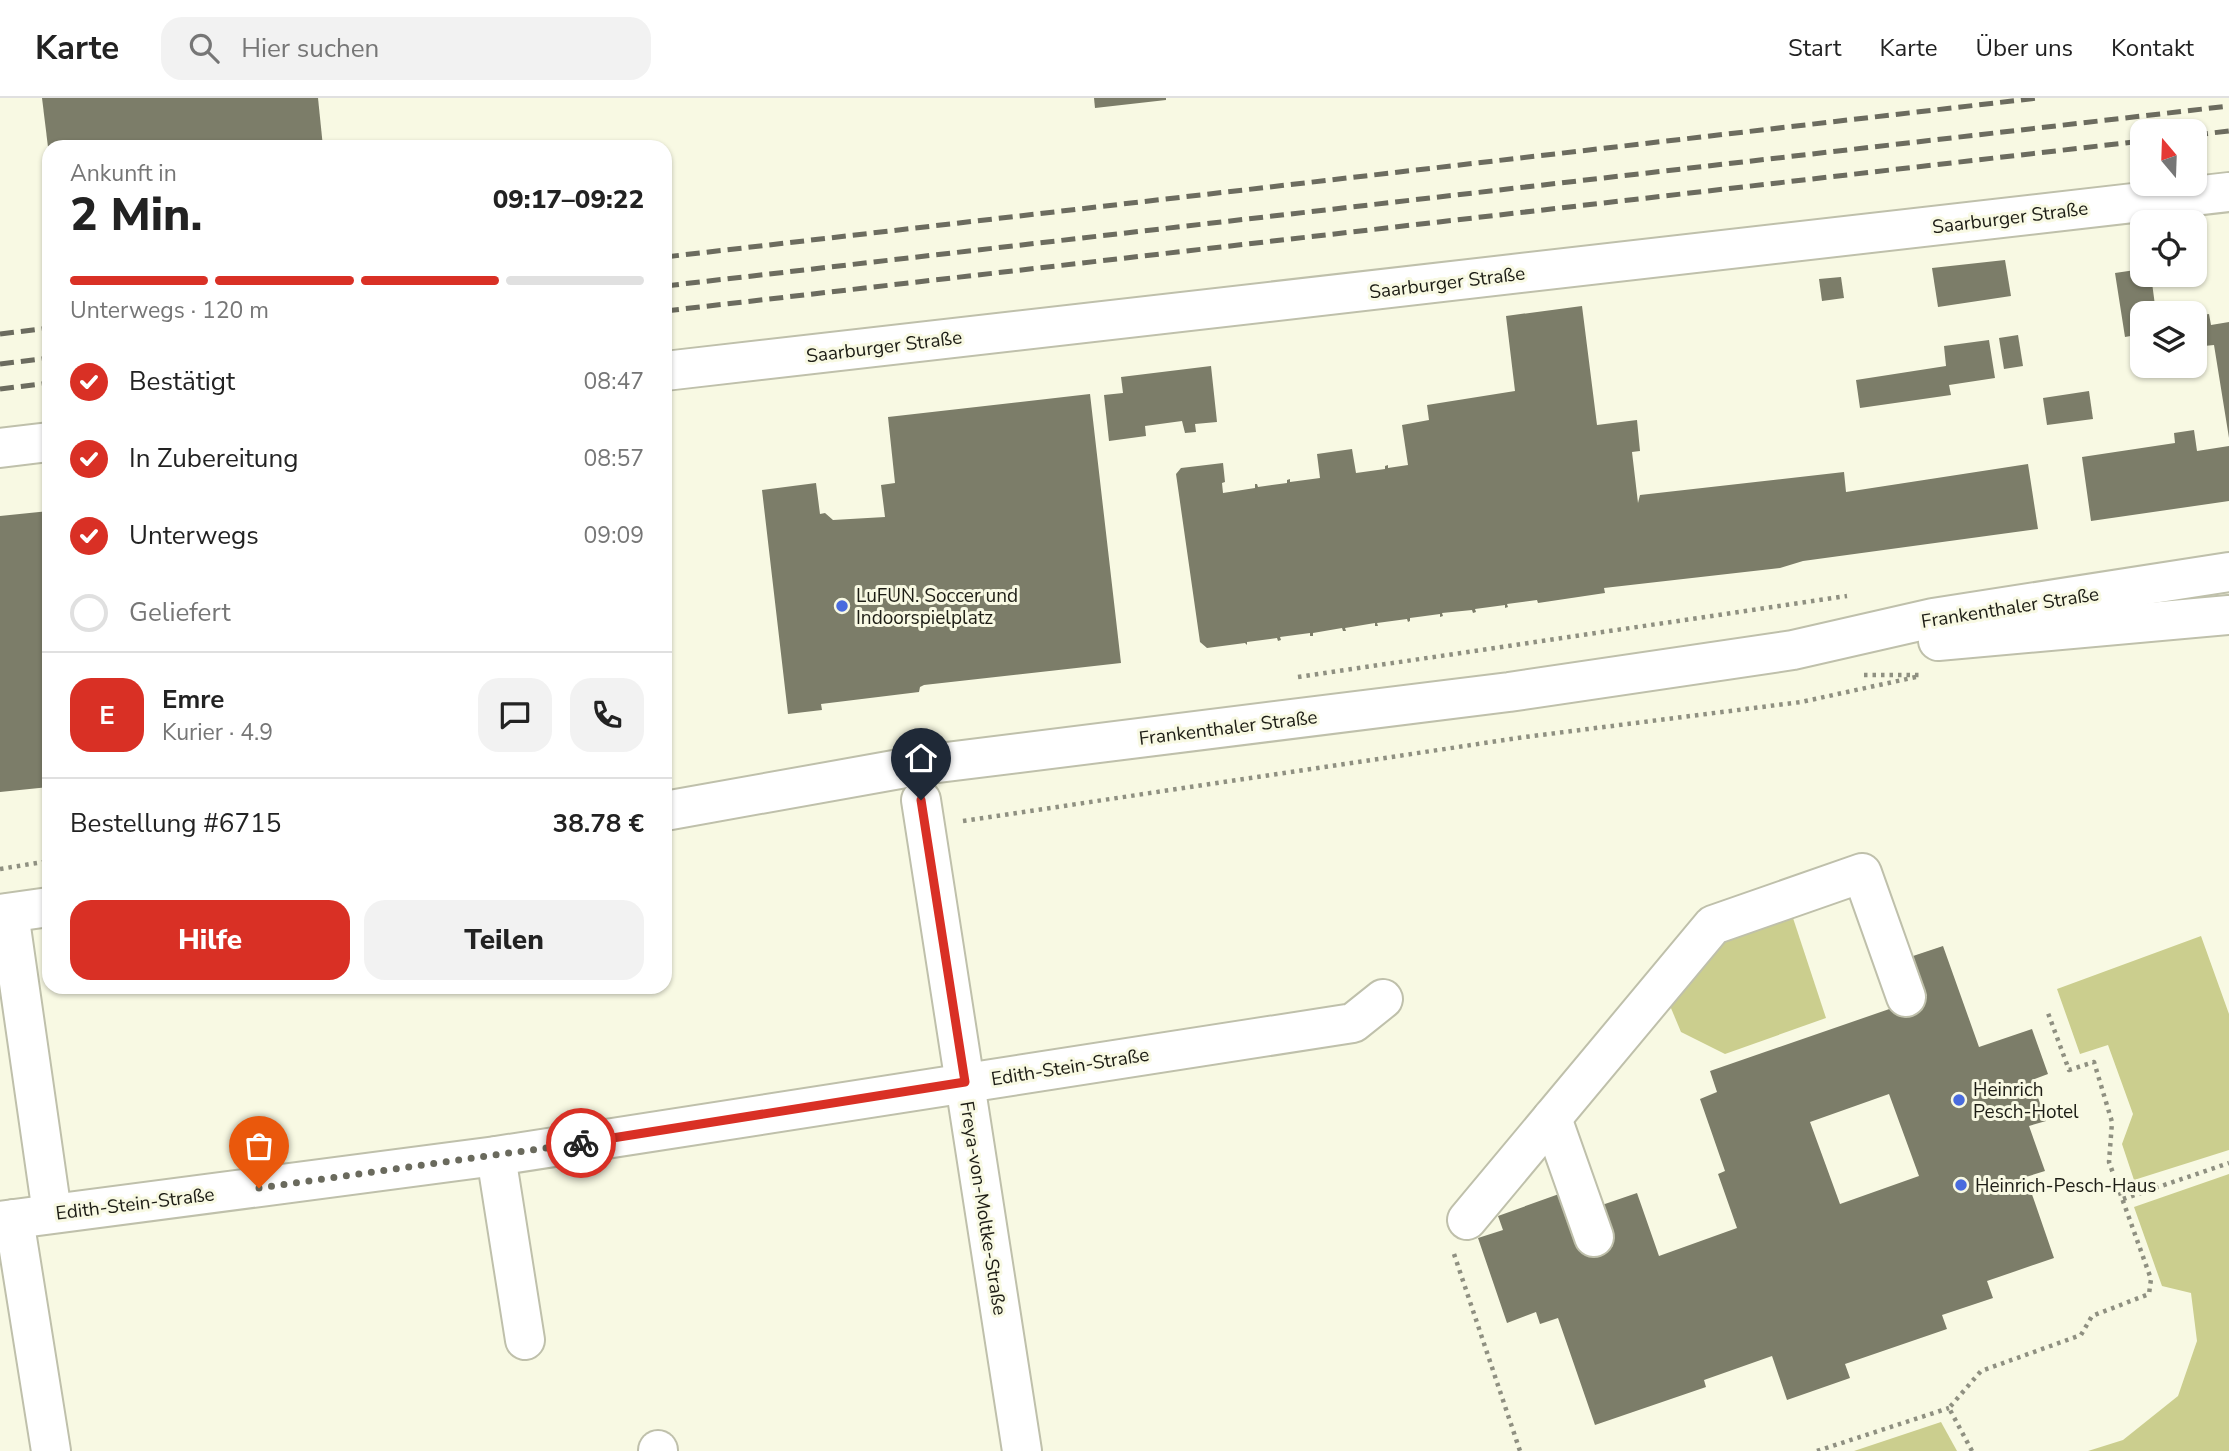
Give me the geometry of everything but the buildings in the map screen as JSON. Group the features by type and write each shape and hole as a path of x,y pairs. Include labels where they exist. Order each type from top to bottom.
{"street":[{"name":"Saarburger Straße","path":"672,370 2229,192"},
{"path":"0,448 42,443"},
{"name":"Frankenthaler Straße","path":"672,810 922,765 1509,692 1793,650 1933,618 2229,572"},
{"name":"Frankenthaler Straße","path":"1793,650 1938,641 2229,615"},
{"name":"Freya-von-Moltke-Straße","path":"921,800 1022,1451"},
{"path":"1466,1220 1713,925 1863,873 1906,997"},
{"path":"42,908 4,913 52,1213"},
{"name":"Edith-Stein-Straße","path":"7,1220 496,1156 1353,1023 1382,999"},
{"path":"1552,1118 1594,1237"},
{"path":"496,1156 525,1340"},
{"path":"7,1220 51,1451"}],"path":[{"path":"1288,678 1855,595"},
{"path":"921,800 945,824 1525,737 1801,702 1924,676"},
{"path":"0,869 42,862"},
{"path":"1817,1451 1949,1408 1981,1371 2081,1335 2092,1316 2149,1294 2151,1279 2109,1162 2112,1122 2094,1062 2069,1070 2049,1013"},
{"path":"2123,1199 2229,1163"},
{"path":"1466,1220 1451,1246 1520,1451"},
{"path":"1949,1408 1972,1451"}],"green space":[{"path":"1792,915 1826,1018 1725,1054 1681,1032 1668,1001 1710,945"},
{"path":"2201,936 2229,1014 2229,1150 2134,1180 2122,1144 2133,1114 2108,1045 2080,1054 2057,989"},
{"path":"2229,1174 2229,1451 2088,1451 2123,1440 2178,1396 2197,1341 2191,1293 2162,1286 2134,1207"},
{"path":"1941,1422 1957,1451 1854,1451"}],"railway":[{"path":"672,256 2038,98"},
{"path":"672,285 2229,106"},
{"path":"2207,134 2229,131"},
{"path":"672,310 2130,142"},
{"path":"0,334 42,329"},
{"path":"0,364 42,359"},
{"path":"0,389 42,384"}],"way so far":[{"path":"259,1188 581,1143"}],"place":[{"name":"LuFUN. Soccer und Indoorspielplatz","path":"842,606"},
{"name":"Heinrich Pesch-Hotel","path":"1959,1100"},
{"name":"Heinrich-Pesch-Haus","path":"1961,1185"}],"route":[{"path":"581,1143 965,1082 921,800"}]}
